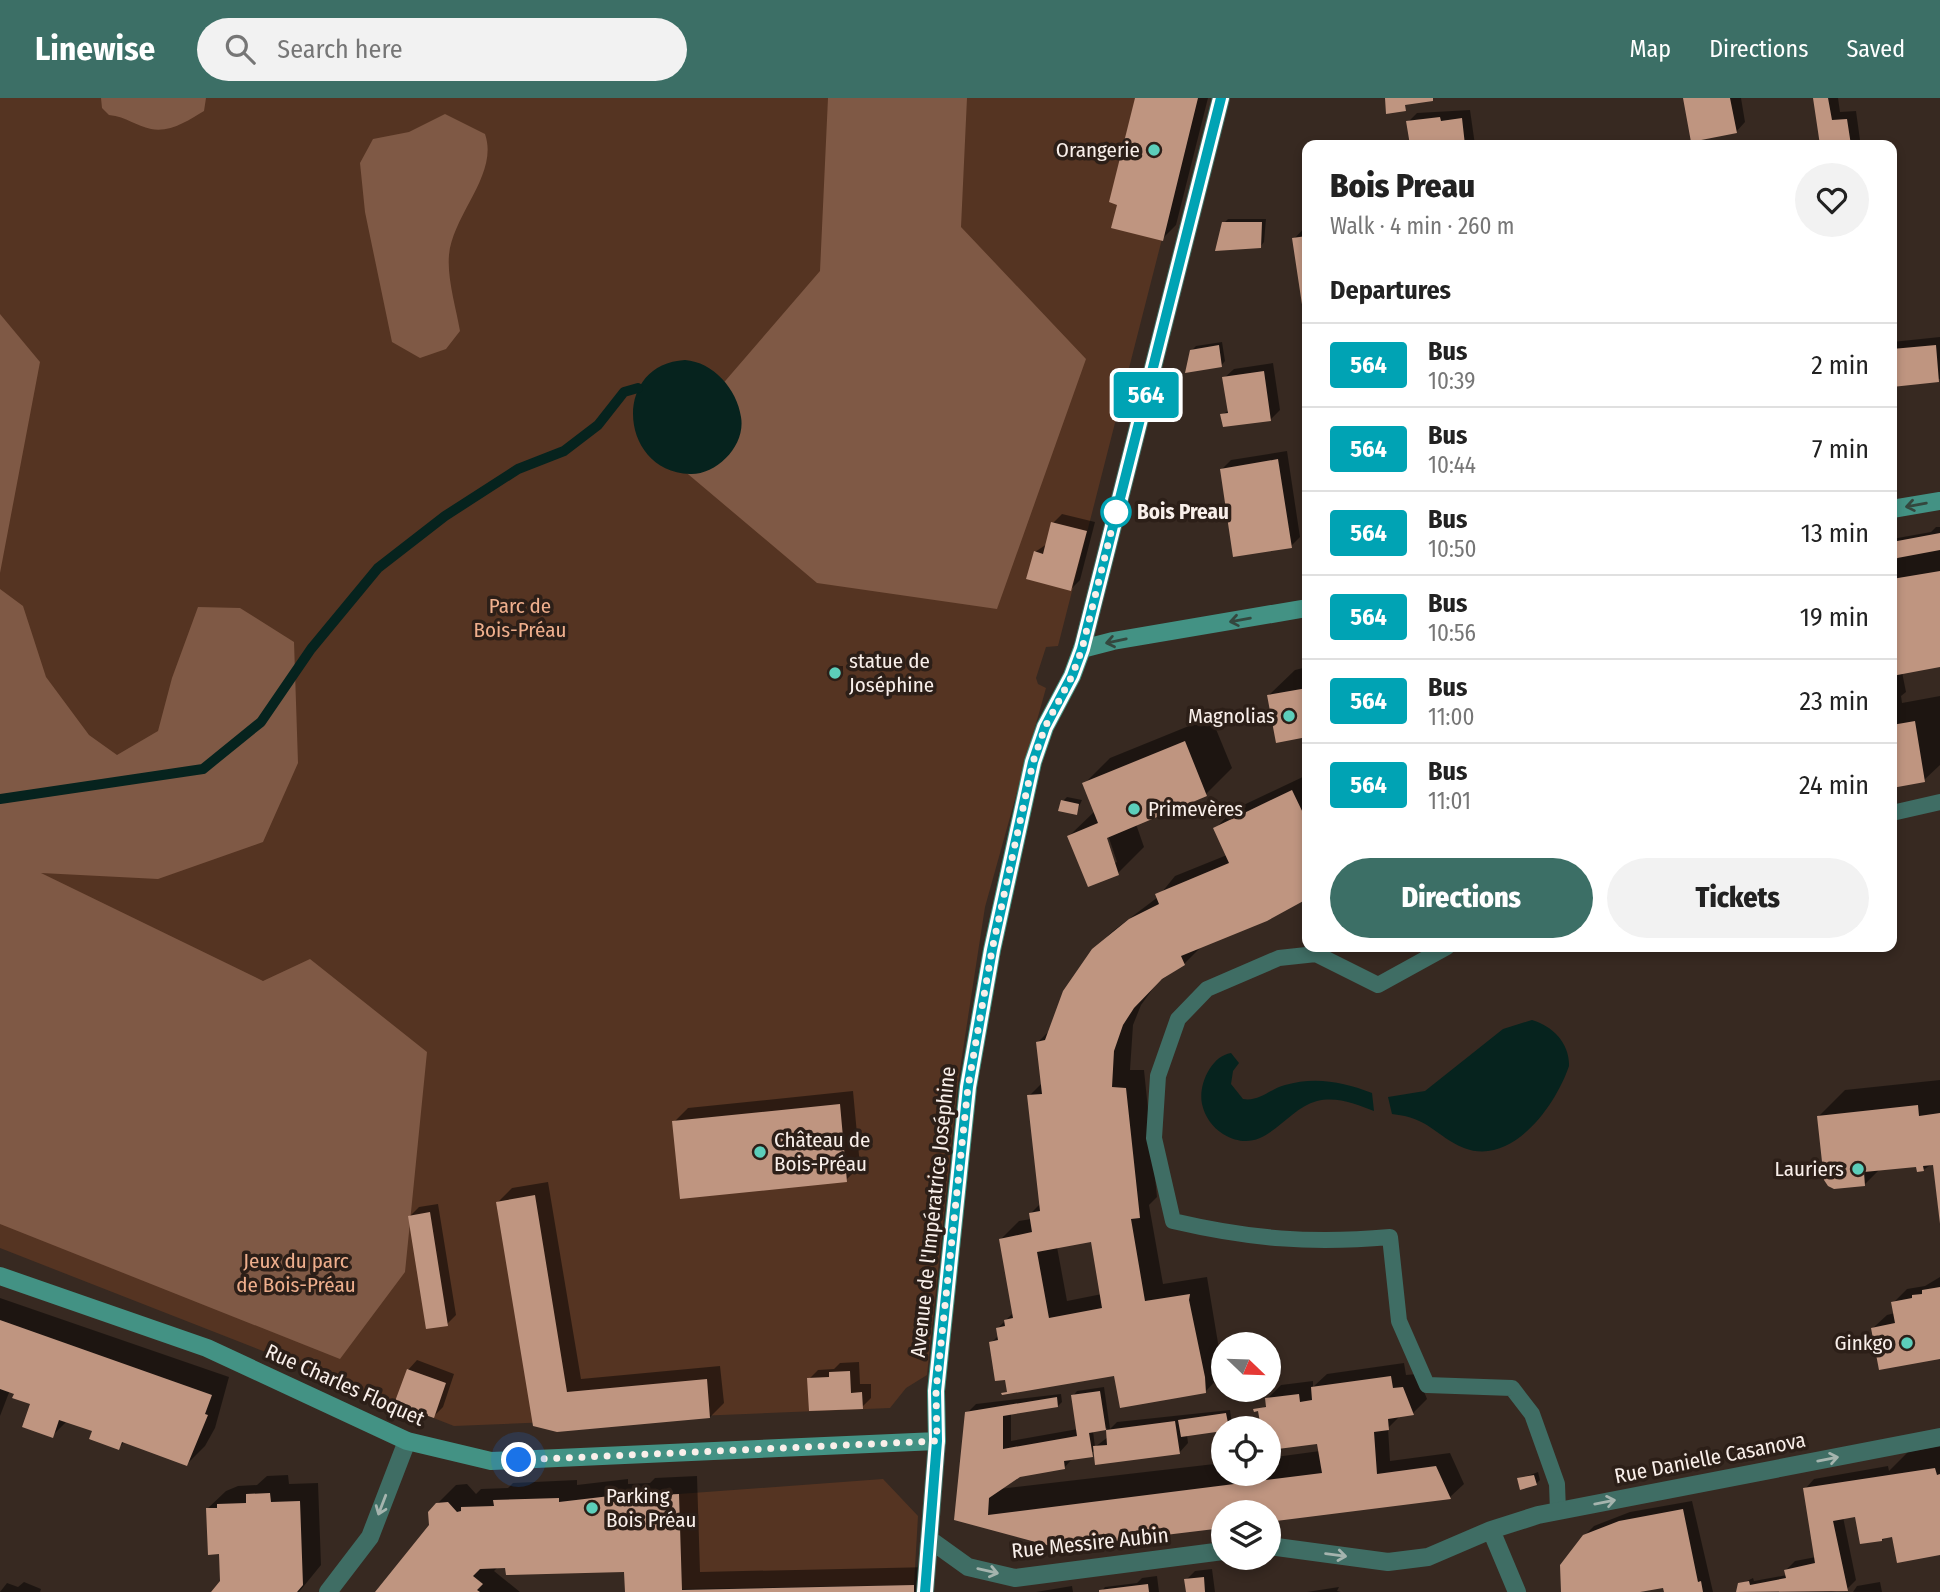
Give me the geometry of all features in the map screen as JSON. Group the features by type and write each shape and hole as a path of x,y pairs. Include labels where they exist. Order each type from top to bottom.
{"main road":[{"path":"1897,508 1940,501"},
{"path":"1082,649 1113,641 1302,609"},
{"name":"Avenue de l'Impératrice Joséphine","path":"937,1441 936,1391 968,1087 992,950 1033,762 1045,727 1072,676 1082,649"},
{"name":"Rue Charles Floquet","path":"0,1276 207,1348 407,1441 491,1461 937,1441"}],"street":[{"name":"Avenue de l'Impératrice Joséphine","path":"1082,649 1221,98"},
{"name":"Rue Danielle Casanova","path":"1491,1530 1558,1511 1940,1437"},
{"path":"328,1592 370,1536 407,1441"},
{"path":"925,1592 937,1441"},
{"path":"1281,1548 1388,1562 1428,1557 1491,1530 1517,1592"},
{"name":"Rue Messire Aubin","path":"929,1539 968,1567 1015,1577 1211,1552"}],"lane":[{"path":"1897,812 1940,802"},
{"path":"1438,952 1378,985 1316,954 1279,958 1207,989 1178,1019 1158,1076 1154,1138 1173,1221 1239,1236 1331,1243 1390,1237 1399,1321 1427,1385 1511,1388 1532,1414 1556,1484 1558,1511"}],"green space":[{"name":"Parc de Bois-Préau","path":"0,98 1198,98 1058,646 1046,647 1036,678 1038,684 1046,688 985,907 958,1082 927,1375 906,1388 890,1408 454,1426 0,1248"},
{"path":"101,98 206,98 204,111 179,125 158,130 109,115 102,108"},
{"path":"828,98 967,98 961,227 1086,359 997,609 817,583 663,453 820,271"},
{"path":"445,114 485,134 488,149 481,179 458,224 449,255 460,331 446,349 420,358 392,342 365,212 360,163 373,139 409,132"},
{"path":"0,314 40,362 0,573"},
{"name":"Jeux du parc de Bois-Préau","path":"0,589 23,606 46,677 89,735 117,755 158,731 172,678 198,607 240,608 294,642 298,763 263,842 158,879 41,873 263,981 310,959 427,1052 405,1272 340,1359 0,1224"},
{"path":"883,1479 918,1516 914,1585 682,1589 679,1494"}],"water":[{"path":"685,360 705,366 722,379 735,397 741,417 739,438 728,456 710,469 690,474 666,469 649,456 638,438 633,418 635,397 645,379 661,366"},
{"path":"1532,1020 1559,1037 1567,1050 1569,1066 1563,1082 1543,1114 1515,1141 1499,1149 1482,1152 1464,1148 1415,1119 1392,1114 1388,1097 1425,1091 1503,1029"},
{"path":"1231,1053 1239,1063 1233,1071 1231,1084 1243,1099 1254,1099 1296,1082 1329,1082 1372,1093 1374,1111 1339,1100 1317,1101 1294,1113 1262,1137 1251,1141 1238,1140 1223,1134 1212,1125 1205,1113 1201,1096 1204,1080 1212,1065"}],"building":[{"name":"Orangerie","path":"1135,98 1198,98 1163,241 1111,228 1117,205 1109,202"},
{"path":"1385,98 1433,98 1433,101 1405,105 1406,111 1386,114"},
{"path":"1683,98 1730,98 1737,133 1691,140"},
{"path":"1813,98 1828,98 1832,120 1847,119 1850,140 1819,140"},
{"path":"1440,117 1441,121 1462,118 1464,140 1409,140 1406,121"},
{"path":"1222,222 1262,222 1261,248 1215,251"},
{"path":"1302,237 1302,304 1292,238"},
{"path":"1219,345 1222,367 1185,373 1190,350"},
{"path":"1936,345 1939,382 1897,386 1897,349"},
{"path":"1264,371 1271,421 1223,427 1220,414 1228,413 1222,377"},
{"path":"1278,459 1292,548 1233,557 1220,469"},
{"path":"1051,522 1087,531 1071,591 1026,579 1034,551 1043,554"},
{"path":"1940,533 1940,550 1897,558 1897,541"},
{"path":"1940,571 1940,667 1897,675 1897,578"},
{"name":"Magnolias","path":"1302,689 1302,738 1276,743 1267,695"},
{"path":"1915,721 1925,782 1897,787 1897,724"},
{"name":"Primevères","path":"1185,741 1207,796 1107,838 1119,875 1088,887 1067,836 1098,823 1082,783"},
{"path":"1292,790 1302,811 1302,902 1267,921 1181,956 1185,965 1162,979 1134,1008 1123,1025 1114,1051 1112,1087 1126,1088 1140,1218 1131,1219 1145,1301 1190,1294 1206,1393 1120,1408 1114,1376 1002,1395 1001,1393 1007,1392 1005,1380 995,1381 989,1342 998,1340 996,1328 1005,1326 1004,1320 1013,1318 999,1239 1032,1232 1029,1213 1040,1211 1027,1095 1042,1094 1036,1042 1045,1040 1063,991 1092,949 1129,919 1159,904 1155,894 1229,863 1213,828","holes":["1091,1242 1102,1308 1049,1318 1037,1252"]},
{"path":"1061,800 1079,804 1077,815 1058,811"},
{"name":"Château de Bois-Préau","path":"840,1104 847,1182 680,1199 672,1121"},
{"name":"Lauriers","path":"1918,1105 1919,1116 1940,1113 1940,1224 1933,1165 1923,1166 1924,1171 1917,1172 1916,1167 1864,1172 1865,1186 1834,1189 1828,1186 1824,1180 1817,1116"},
{"path":"535,1195 567,1392 707,1379 710,1418 557,1432 533,1426 496,1202"},
{"path":"430,1212 448,1326 426,1329 408,1216"},
{"name":"Ginkgo","path":"1940,1287 1940,1359 1879,1370 1871,1328 1895,1323 1891,1302 1912,1298 1912,1295 1922,1294 1922,1290"},
{"path":"0,1320 212,1395 205,1414 208,1415 187,1466 122,1442 119,1450 89,1439 92,1431 59,1420 53,1438 22,1427 30,1404 12,1398 14,1394 0,1389"},
{"path":"407,1369 446,1383 434,1418 394,1404"},
{"path":"850,1371 851,1393 862,1392 863,1409 809,1411 807,1378 829,1377 829,1372"},
{"path":"1391,1376 1393,1388 1403,1387 1414,1415 1388,1419 1389,1430 1374,1432 1377,1474 1436,1466 1451,1499 1281,1520 1281,1500 1211,1500 1211,1529 1058,1548 954,1520 965,1412 1057,1397 1058,1407 1003,1416 1003,1449 1077,1436 1071,1395 1100,1391 1106,1430 1089,1433 1093,1457 1064,1461 1065,1469 1020,1477 989,1498 988,1515 1219,1486 1281,1486 1281,1478 1322,1473 1317,1444 1281,1448 1281,1416 1259,1416 1258,1411 1254,1412 1253,1409 1266,1407 1265,1402 1281,1402 1281,1396 1299,1394 1300,1402 1312,1400 1311,1387"},
{"path":"1226,1413 1227,1416 1211,1416 1211,1433 1181,1437 1178,1420"},
{"path":"1175,1421 1180,1454 1095,1465 1093,1446 1107,1445 1106,1430"},
{"path":"1935,1468 1937,1475 1940,1474 1940,1555 1897,1563 1892,1537 1860,1544 1855,1517 1833,1521 1848,1591 1736,1592 1738,1583 1749,1581 1750,1585 1786,1578 1784,1570 1815,1563 1803,1488"},
{"path":"1534,1475 1537,1485 1520,1490 1517,1478"},
{"path":"270,1493 271,1502 300,1501 303,1585 297,1592 211,1592 220,1581 219,1554 208,1555 206,1508 217,1508 217,1504 246,1503 246,1494"},
{"path":"679,1494 682,1590 914,1585 914,1592 625,1592 624,1572 506,1575 505,1568 480,1569 473,1576 483,1584 477,1590 480,1592 375,1592 429,1525 428,1512 436,1503 448,1502 457,1512 461,1511 461,1507 494,1506 493,1500 559,1498 559,1502 610,1496 610,1502 635,1501 635,1496"},
{"path":"1683,1509 1698,1582 1701,1581 1703,1592 1664,1592 1663,1588 1640,1592 1561,1592 1560,1565 1583,1535 1619,1521"},
{"path":"1204,1577 1205,1592 1186,1592 1184,1579"},
{"path":"1148,1584 1149,1592 1099,1592 1099,1590"}],"waterway":[{"path":"0,799 203,769 261,722 311,649 378,568 445,516 518,469 564,451 598,425 624,392 638,388"}],"bus line":[{"name":"564","path":"925,1592 937,1441 936,1391 968,1087 992,950 1033,762 1045,727 1072,676 1082,649 1221,98"}],"place":[{"name":"Orangerie","path":"1154,150"},
{"name":"Bois Preau","path":"1116,512"},
{"name":"statue de Joséphine","path":"835,673"},
{"name":"Magnolias","path":"1289,716"},
{"name":"Primevères","path":"1134,809"},
{"name":"Château de Bois-Préau","path":"760,1152"},
{"name":"Lauriers","path":"1858,1169"},
{"name":"Ginkgo","path":"1907,1343"},
{"name":"Parking Bois Préau","path":"592,1508"}],"route":[{"path":"519,1460 937,1441 936,1391 968,1087 992,950 1033,762 1045,727 1072,676 1082,649 1117,510 1116,512"}]}
